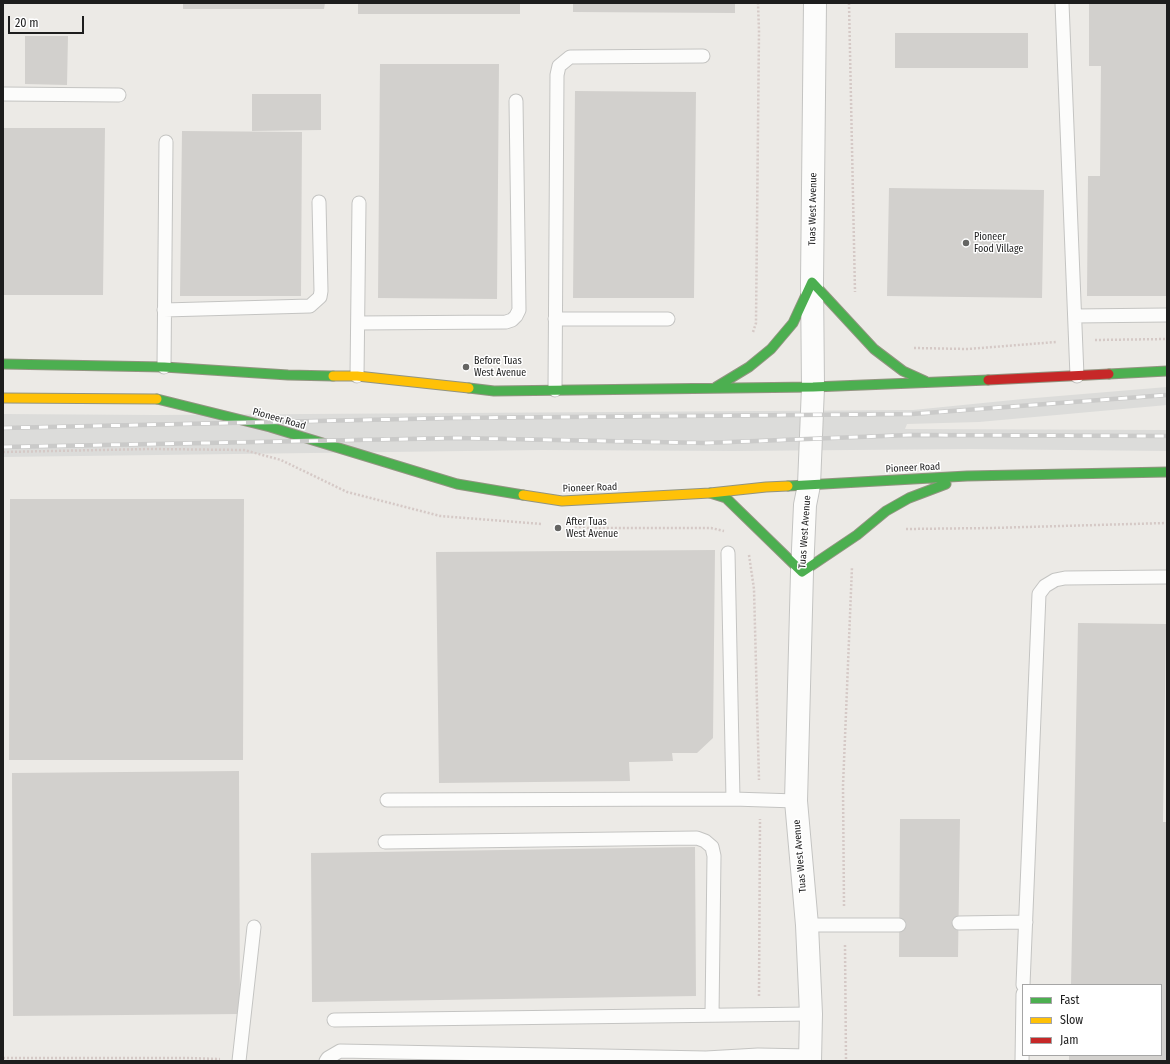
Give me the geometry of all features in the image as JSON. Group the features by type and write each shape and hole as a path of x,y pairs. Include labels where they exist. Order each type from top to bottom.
{"street":[{"name":"Tuas West Avenue","path":"810,1059 811,1014 807,925 796,801 802,572 805,505 809,485 813,387 812,282 815,3"},
{"path":"715,387 749,367 771,349 793,323 812,282 874,349 903,371 926,382"},
{"path":"3,364 164,368 288,375 358,376 494,391 715,387 813,387 1167,371"},
{"name":"Pioneer Road","path":"3,398 155,399 270,427 457,484 562,501 710,493 766,486 968,476 1167,472"},
{"path":"710,493 726,498 802,572 857,535 886,511 909,498 968,476"}],"lane":[{"path":"1062,3 1077,376"},
{"path":"555,390 557,75 559,66 570,57 703,56"},
{"path":"3,94 119,95"},
{"path":"358,323 506,322 512,320 516,316 519,310 516,100"},
{"path":"164,368 166,142"},
{"path":"164,310 310,306 320,297 322,291 319,202"},
{"path":"358,376 359,203"},
{"path":"1075,316 1167,315"},
{"path":"555,319 668,319"},
{"path":"728,553 733,799"},
{"path":"1023,984 1039,594 1045,586 1055,580 1065,578 1167,577"},
{"path":"387,800 733,799 796,801"},
{"path":"385,842 697,838 705,841 712,846 714,856 712,1015"},
{"path":"959,923 1026,922"},
{"path":"807,925 899,925"},
{"path":"239,1060 254,927"},
{"path":"334,1020 811,1014"},
{"path":"326,1061 328,1058 340,1051 438,1057 706,1060 758,1055 810,1059"}],"path":[{"path":"750,337 756,323 758,3"},
{"path":"849,3 855,294"},
{"path":"912,348 968,349 1076,341 1167,339"},
{"path":"3,452 150,449 244,450 281,460 347,492 440,516 548,525"},
{"path":"901,529 1167,523"},
{"path":"564,526 587,528 711,528 725,531"},
{"path":"745,550 750,556 754,589 760,800 759,1014"},
{"path":"846,1061 843,786 852,565"},
{"path":"3,1058 188,1058 239,1060"}],"pier":[{"path":"1167,387 1167,405 979,422 907,424 905,429 1167,430 1167,451 970,449 733,451 542,450 3,457 3,414 157,415 913,410"}],"building":[{"path":"183,3 325,3 324,9 183,9"},
{"path":"358,3 520,3 520,14 358,14"},
{"path":"573,3 735,3 735,13 573,12"},
{"path":"1089,3 1167,3 1167,296 1087,296 1088,176 1100,176 1101,66 1089,66"},
{"path":"895,33 1028,33 1028,68 895,68"},
{"path":"25,36 68,36 67,85 25,84"},
{"path":"380,64 499,64 497,299 378,298"},
{"path":"575,91 696,92 694,298 573,298"},
{"path":"252,94 321,94 321,130 252,131"},
{"path":"3,128 105,128 103,295 3,295"},
{"path":"182,131 302,132 301,296 180,296"},
{"name":"Pioneer Food Village","path":"889,188 1044,190 1042,298 887,296"},
{"path":"10,499 244,499 243,760 9,760"},
{"path":"715,550 713,738 697,753 672,753 673,761 629,762 630,781 439,783 436,552"},
{"path":"1078,623 1166,624 1163,822 1167,822 1167,1061 1069,1061 1069,1056 1162,1056 1162,984 1071,984"},
{"path":"239,771 240,1014 13,1016 12,773"},
{"path":"900,819 960,819 958,957 899,957"},
{"path":"695,847 696,996 312,1002 311,853"}],"railway":[{"path":"3,428 452,418 912,414 1167,395"},
{"path":"3,447 457,438 705,443 909,435 1167,436"}],"traffic: fast":[{"path":"716,387 749,367 771,349 793,323 812,282 874,349 903,371 925,381"},
{"path":"3,364 164,367 288,375 333,376"},
{"path":"1109,374 1167,371"},
{"path":"469,388 494,391 813,387 988,380"},
{"path":"157,399 270,427 457,484 523,495"},
{"path":"788,486 967,476 1167,472"},
{"path":"710,493 726,498 802,572 857,535 886,511 909,498 946,484"}],"traffic: slow":[{"path":"333,376 357,376 469,388"},
{"path":"3,398 157,399"},
{"path":"523,495 562,501 710,493 788,486"}],"traffic: jam":[{"path":"988,380 1109,374"}],"place":[{"name":"Pioneer Food Village","path":"966,243"},
{"name":"Before Tuas West Avenue","path":"466,367"},
{"name":"After Tuas West Avenue","path":"558,528"}]}
